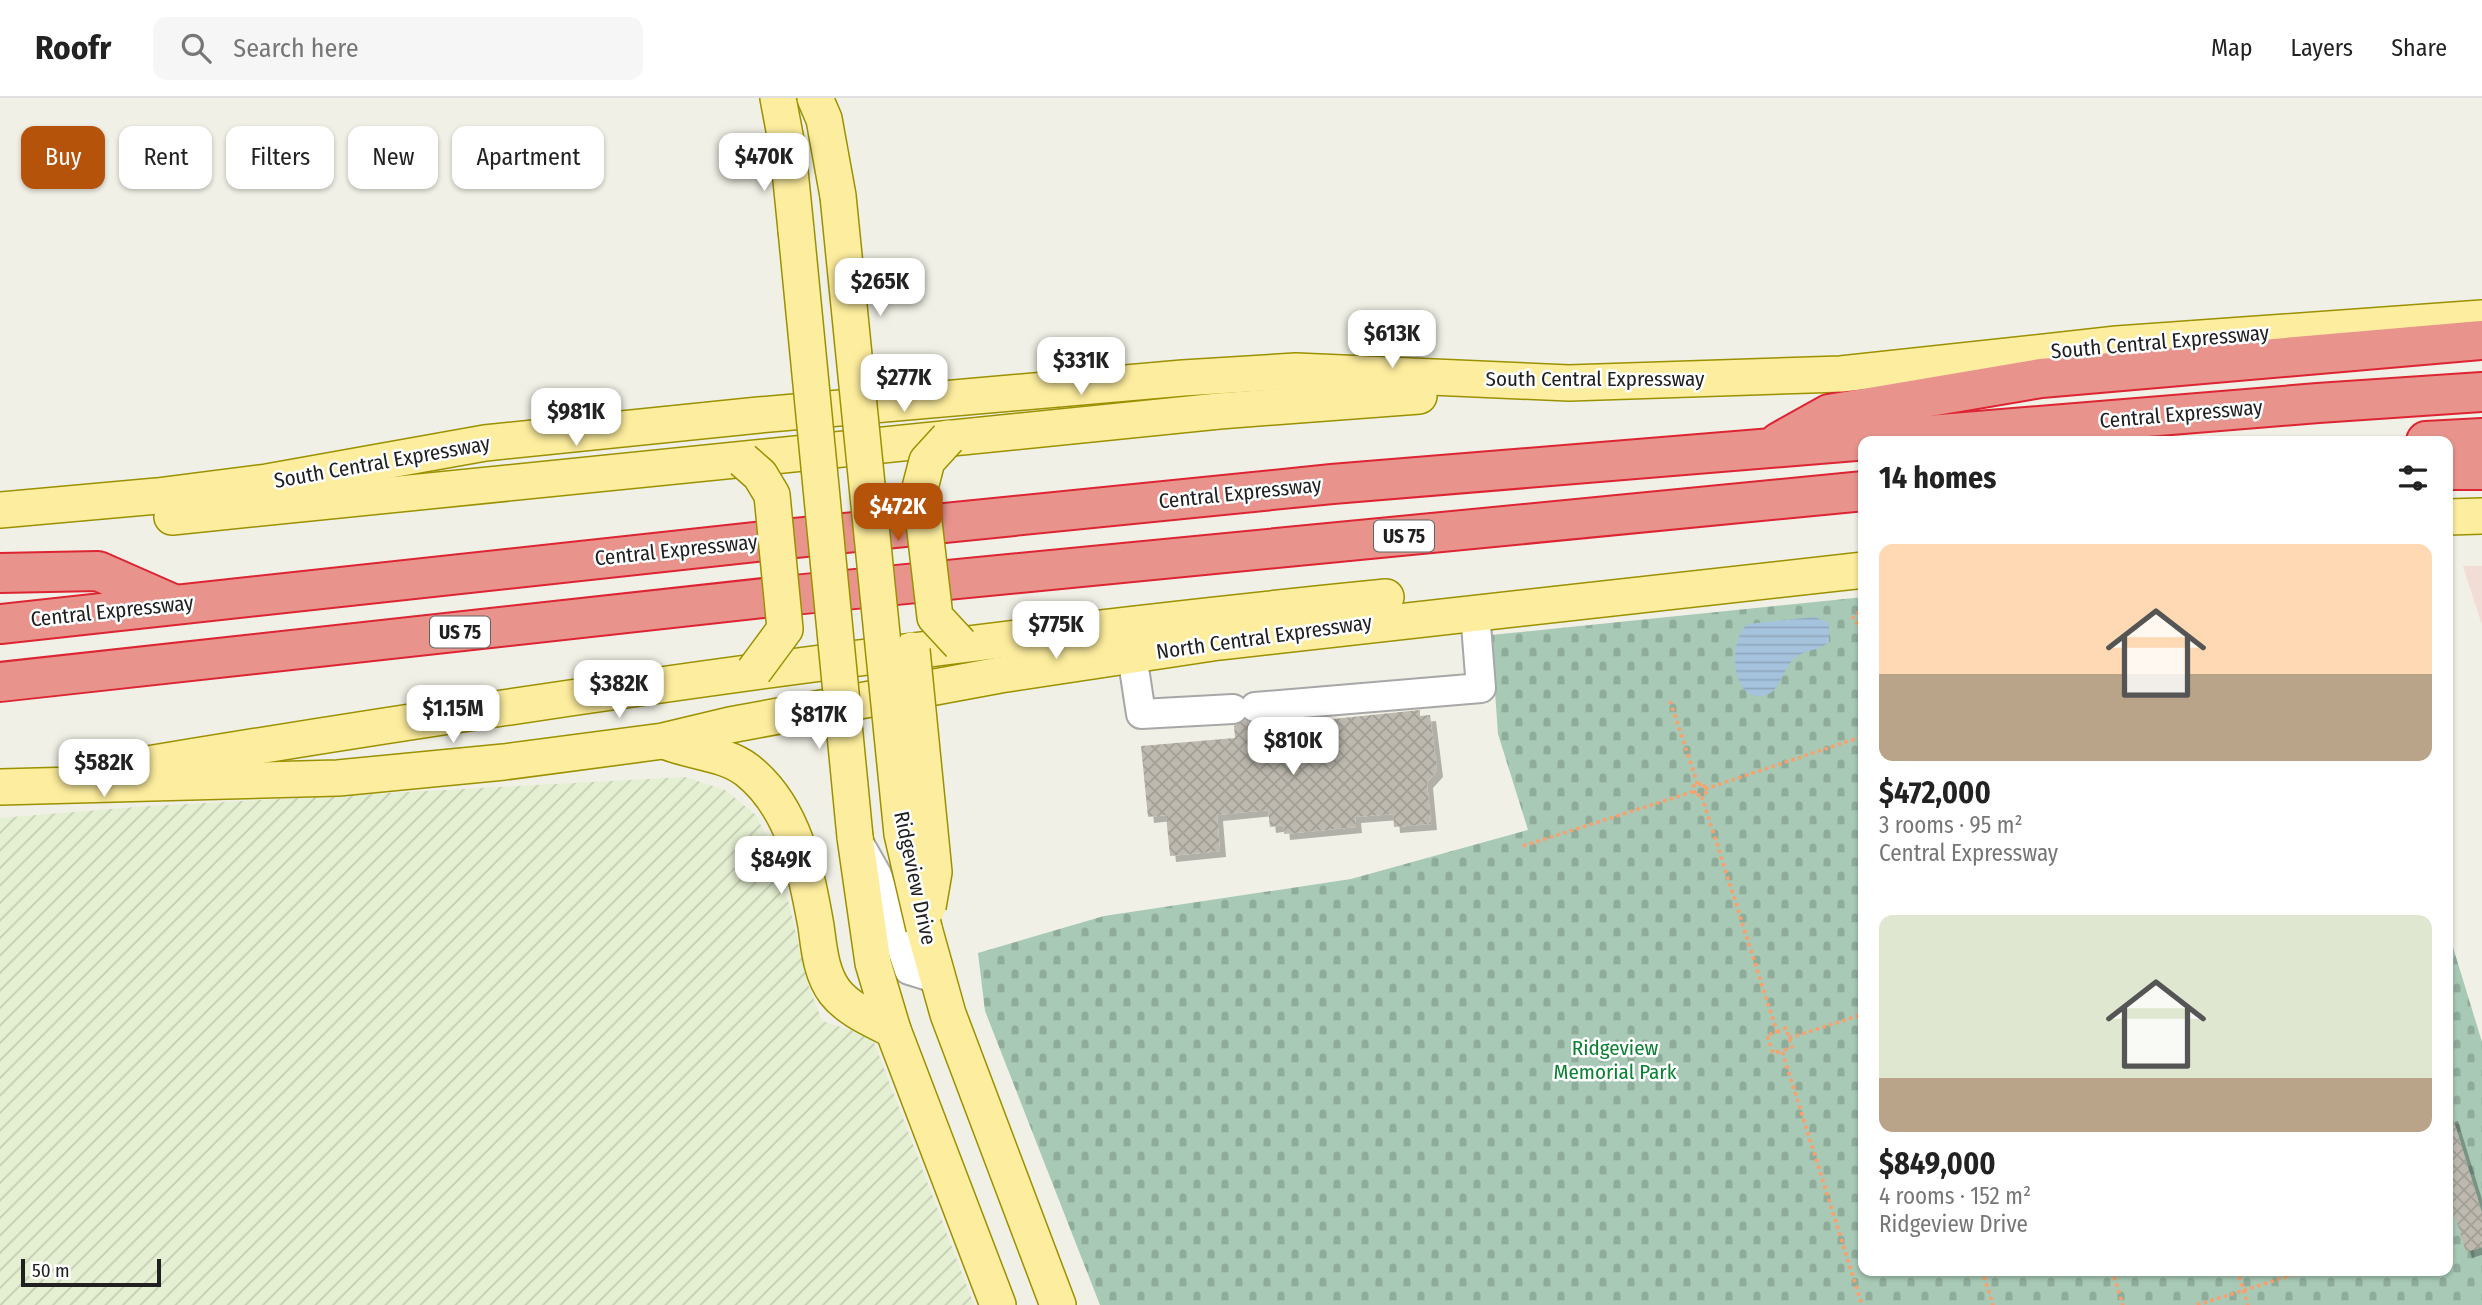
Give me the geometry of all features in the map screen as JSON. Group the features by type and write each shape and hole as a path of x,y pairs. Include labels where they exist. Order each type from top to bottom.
{"highway":[{"path":"1766,449 1829,414 2042,377 2482,340"},
{"name":"Central Expressway","path":"1920,436 2359,399 2482,392"},
{"path":"2453,440 2482,438"},
{"name":"Central Expressway","path":"0,624 1305,486 1858,441"},
{"path":"2453,470 2482,470"},
{"name":"US 75","path":"0,682 147,668 773,597 1858,492"},
{"path":"0,573 98,571 173,604"},
{"path":"0,690 147,668"}],"main road":[{"path":"778,98 788,150 820,451 855,837 873,963 892,1030 998,1305"},
{"name":"Ridgeview Drive","path":"816,98 824,119 838,196 865,446 899,652 902,834 948,1014 1058,1305"},
{"name":"South Central Expressway","path":"0,510 157,496 267,482 485,443 759,415 1169,379 1296,371 1569,383 1841,374 2117,344 2482,317"},
{"path":"0,524 46,528 339,501 1219,411 1569,383"},
{"path":"948,438 927,461 920,488 935,618 960,644"},
{"path":"743,460 760,474 772,495 785,629 754,671"},
{"path":"2453,517 2482,516"},
{"name":"North Central Expressway","path":"3,787 338,778 504,762 663,741 730,725 973,680 1259,636 1858,571"},
{"path":"3,787 754,671 1221,613 1432,593 1704,573 1793,578"},
{"path":"663,741 715,755 745,768 768,789 788,818 811,899 822,963 835,992 857,1011 892,1030"}],"lane":[{"path":"1132,655 1141,714 1481,688 1475,612"},
{"path":"855,837 877,875 909,970 938,979"}],"path":[{"path":"1670,701 1698,785"},
{"path":"1705,789 1858,738"},
{"path":"1703,783 1706,793 1696,796 1693,786 1698,785 1703,783"},
{"path":"1523,846 1695,791"},
{"path":"1701,794 1776,1032"},
{"path":"1789,1038 1858,1016"},
{"path":"1786,1028 1792,1047 1773,1053 1767,1035 1776,1032 1786,1028"},
{"path":"1782,1051 1862,1305"},
{"path":"1984,1276 1993,1305"},
{"path":"2114,1276 2123,1305"},
{"path":"2239,1276 2248,1305"},
{"path":"2197,1305 2288,1276"}],"shaded area":[{"path":"2463,566 2482,566 2482,625"}],"green space":[{"name":"Ridgeview Memorial Park","path":"1858,598 1858,1276 2453,1276 2453,947 2482,1042 2482,1305 1100,1305 985,1011 978,953 1104,916 1351,879 1528,830 1498,734 1491,635"},
{"path":"685,777 725,790 756,815 779,863 808,984 822,1021 872,1037 974,1305 0,1305 0,818 149,806"}],"water":[{"path":"1815,617 1829,623 1829,642 1795,658 1772,692 1759,696 1749,694 1738,677 1735,652 1742,631 1748,624"}],"building":[{"path":"1420,710 1420,716 1430,715 1437,771 1427,782 1431,824 1394,827 1393,814 1355,817 1356,827 1284,834 1283,825 1270,827 1268,810 1217,815 1220,851 1170,856 1166,815 1148,817 1141,746 1235,738 1234,726 1245,720 1256,724 1256,727"},
{"path":"2453,1118 2482,1213 2482,1247 2466,1252 2453,1210"}]}
